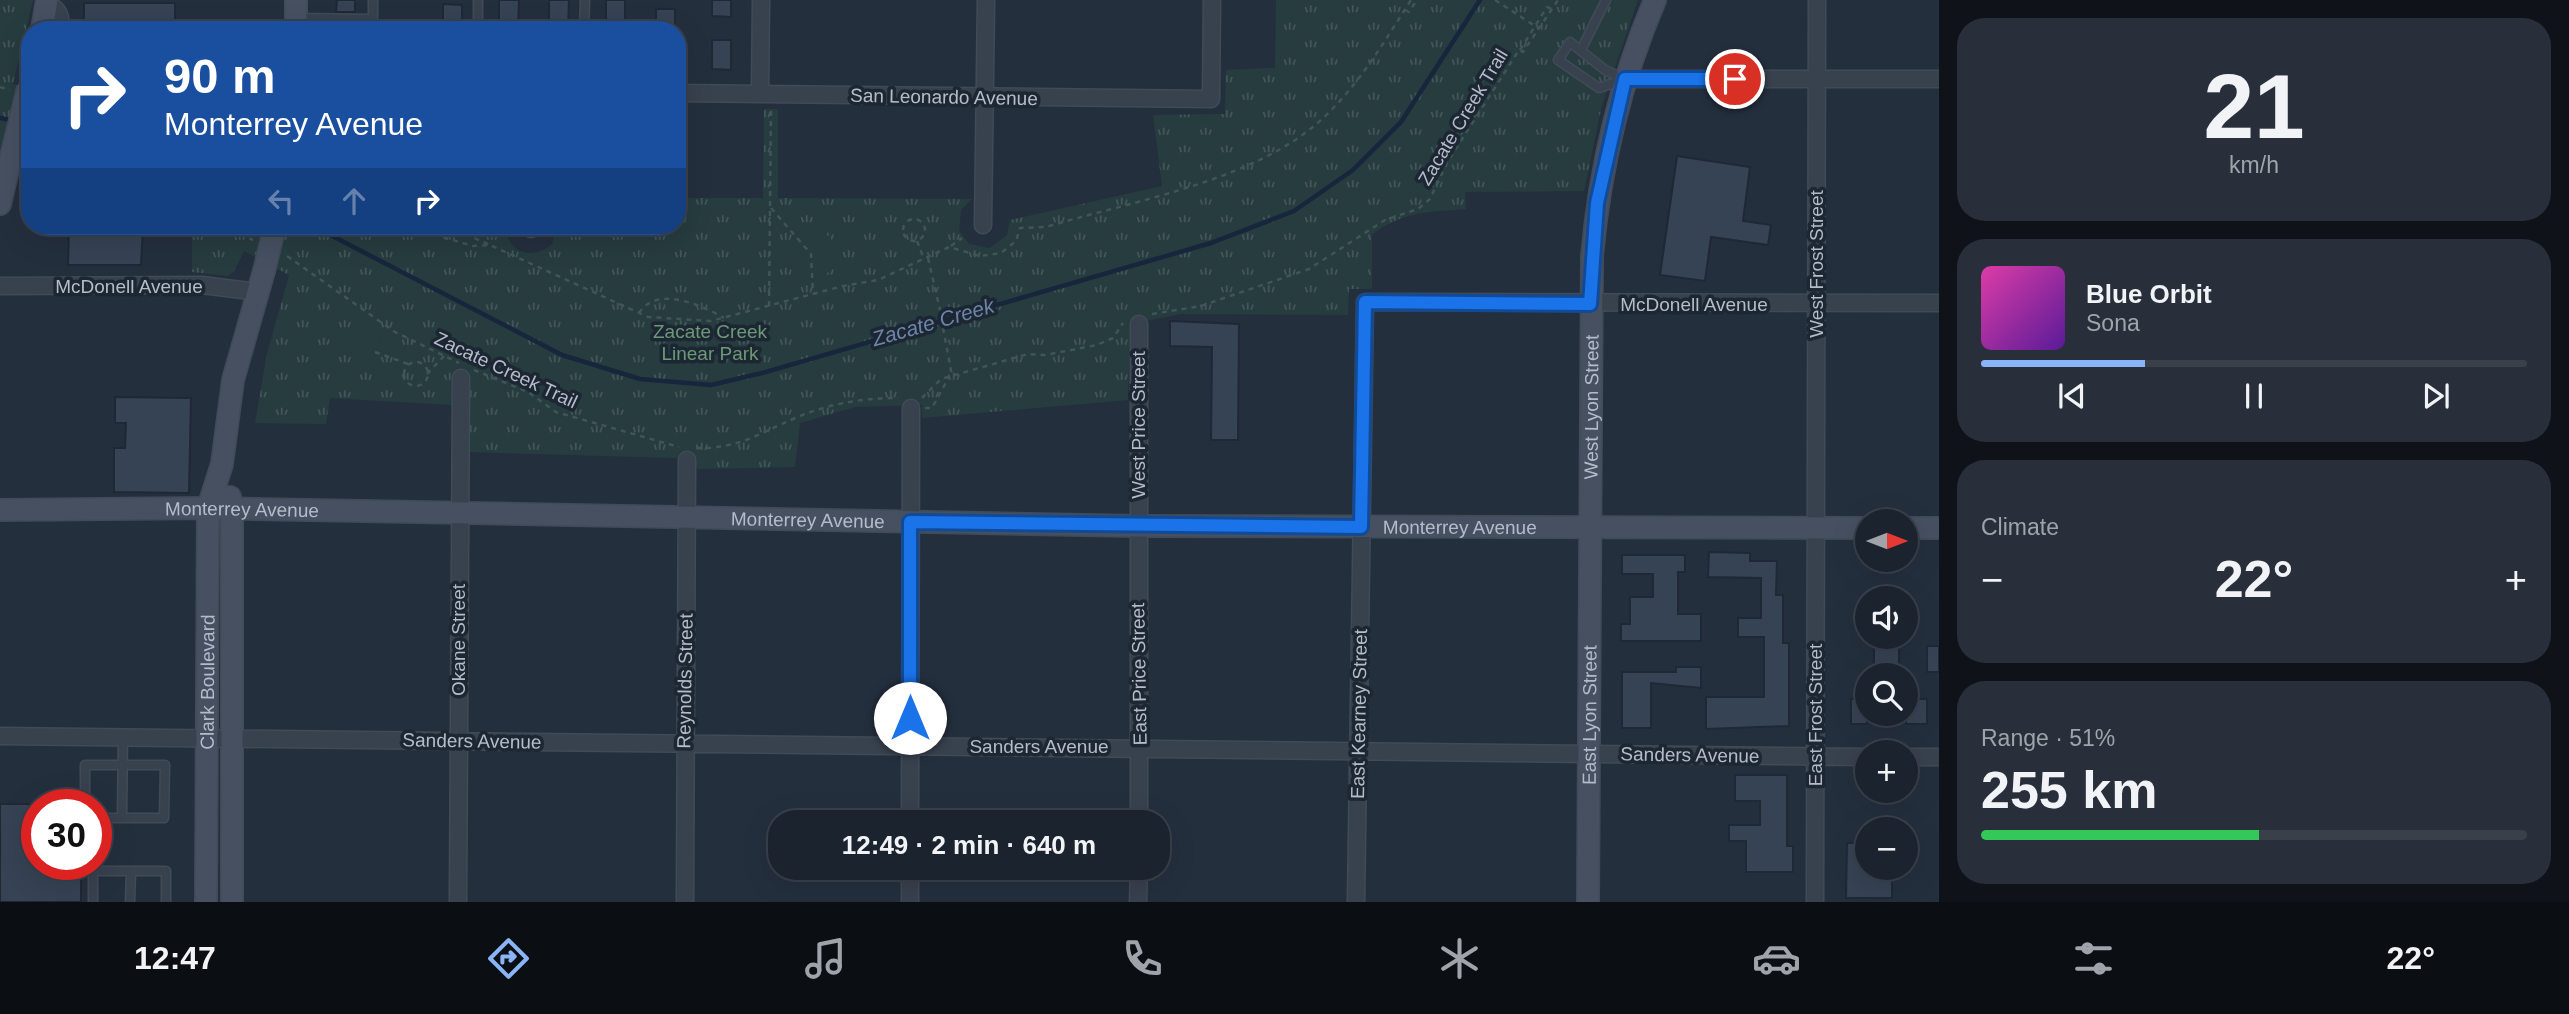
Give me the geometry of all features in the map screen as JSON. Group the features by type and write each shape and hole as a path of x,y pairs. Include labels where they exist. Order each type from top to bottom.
{"street":[{"path":"760,94 761,0"},
{"path":"983,225 986,0"},
{"name":"San Leonardo Avenue","path":"686,93 1211,99 1212,0"},
{"name":"West Lyon Street","path":"1589,527 1590,304 1597,203 1625,79 1655,0"},
{"name":"West Frost Street","path":"1815,528 1817,0"},
{"path":"44,21 47,2 57,8 61,21"},
{"path":"1625,79 1939,79"},
{"path":"0,204 21,117"},
{"name":"Clark Boulevard","path":"206,902 208,508 222,464 233,380 273,235"},
{"name":"McDonell Avenue","path":"0,286 202,285 258,292"},
{"name":"McDonell Avenue","path":"1365,302 1939,303"},
{"name":"East Kearney Street","path":"1356,902 1356,821 1361,750 1365,302"},
{"name":"West Price Street","path":"1137,319 1137,526"},
{"name":"Okane Street","path":"458,902 458,514 465,370"},
{"path":"910,810 911,402"},
{"name":"Reynolds Street","path":"685,902 687,460"},
{"name":"Clark Boulevard","path":"222,464 232,509 232,902"},
{"name":"Monterrey Avenue","path":"0,510 208,508 1137,526 1855,528"},
{"name":"East Price Street","path":"1137,526 1139,810"},
{"name":"East Lyon Street","path":"1588,902 1589,527"},
{"name":"East Frost Street","path":"1815,528 1815,902"},
{"path":"1918,528 1939,528"},
{"name":"Sanders Avenue","path":"0,736 1855,757"},
{"path":"1918,757 1939,757"},
{"path":"910,880 910,902"},
{"path":"1138,902 1139,880"}],"lane":[{"path":"296,16 373,19 373,0"},
{"path":"478,0 478,21"},
{"path":"584,0 584,21"},
{"path":"1581,50 1606,0"},
{"path":"1570,42 1605,70 1625,79 1599,88 1558,60 1570,42"},
{"path":"122,818 123,736"},
{"path":"85,789 85,765 165,765 164,818 112,818"},
{"path":"93,902 93,871 166,871 166,902"},
{"path":"130,902 131,871"}],"path":[{"path":"949,247 980,256 1001,253 1016,241 1020,228 1046,227 1250,165 1290,143 1321,120 1356,82 1411,0"},
{"path":"1405,10 1409,12 1417,0"},
{"path":"1495,0 1535,26"},
{"name":"Zacate Creek Trail","path":"1137,319 1201,306 1309,269 1385,220 1418,209 1430,199 1441,173 1520,50 1523,52 1558,0"},
{"path":"1520,50 1547,7 1552,9"},
{"path":"769,306 771,108"},
{"path":"769,206 811,254 813,294"},
{"path":"910,219 921,221 925,227 924,235 917,241 909,240 904,235 904,224 910,219"},
{"path":"243,235 261,243"},
{"path":"436,235 482,248 490,245"},
{"path":"467,235 639,313 669,320 711,321 878,279 949,247 962,238"},
{"path":"917,241 926,258 940,310"},
{"name":"Zacate Creek Trail","path":"284,255 395,332 444,356 465,370 528,392 556,412 678,447 735,444 837,404 865,399 911,402"},
{"path":"639,313 648,303 663,299 690,302 724,318"},
{"path":"911,402 927,396 937,381 1028,354 1045,355 1097,345 1113,338 1137,319"},
{"path":"911,402 932,408 951,376 943,328"},
{"path":"375,352 409,364 421,363 427,374"},
{"path":"409,364 404,376 410,384 420,385 444,356"}],"green space":[{"path":"0,0 33,0 28,21 21,21 21,50 13,84 21,86 21,171 0,166"},
{"name":"Zacate Creek Linear Park","path":"1276,0 1638,0 1602,105 1584,191 1465,192 1466,209 1417,214 1384,226 1372,234 1372,289 1349,289 1348,315 1181,314 1130,324 1128,400 922,418 922,405 855,407 800,423 795,467 699,469 676,458 469,452 469,376 453,376 452,405 330,398 326,424 255,423 267,354 289,275 244,251 234,271 228,276 192,272 192,235 507,235 516,248 529,253 545,249 552,244 554,235 686,235 686,198 763,198 764,109 778,109 778,198 972,199 961,210 959,231 969,244 990,248 1007,235 1010,220 1162,186 1153,115 1225,114 1226,70 1275,68"},
{"path":"811,229 829,236 836,254 829,272 811,279 793,272 786,254 793,236"},
{"path":"357,326 382,335 373,360 348,351"}],"building":[{"path":"337,0 355,0 355,12 336,12"},
{"path":"499,0 519,0 518,21 499,21"},
{"path":"549,0 569,0 568,21 549,21"},
{"path":"606,0 625,0 625,21 606,21"},
{"path":"712,0 731,0 731,17 712,16"},
{"path":"84,3 175,3 175,21 84,21"},
{"path":"443,4 462,5 462,21 443,21"},
{"path":"656,9 675,9 675,21 656,21"},
{"path":"712,40 731,40 731,70 712,69"},
{"path":"1677,156 1750,167 1743,221 1771,225 1768,245 1711,237 1705,281 1660,275"},
{"path":"69,235 143,235 141,265 68,265"},
{"path":"1170,321 1239,324 1238,440 1211,440 1212,347 1170,346"},
{"path":"115,397 191,398 189,493 114,492 114,448 125,448 126,423 115,423"},
{"path":"1709,552 1750,553 1750,561 1777,561 1776,595 1783,595 1783,643 1789,643 1789,726 1706,729 1706,697 1764,697 1764,637 1738,637 1738,618 1761,618 1761,578 1708,577"},
{"path":"1622,555 1685,555 1685,572 1678,572 1678,614 1701,614 1701,641 1621,641 1621,624 1630,624 1630,597 1653,597 1653,574 1622,574"},
{"path":"1927,646 1939,646 1939,672 1927,672"},
{"path":"1874,649 1899,649 1899,663 1874,663"},
{"path":"1676,667 1701,667 1701,688 1651,683 1651,728 1622,728 1622,672 1676,672"},
{"path":"1851,699 1855,699 1855,724 1851,724"},
{"path":"1918,699 1927,699 1927,724 1918,724"},
{"path":"1735,775 1787,775 1787,846 1793,846 1793,872 1746,872 1746,841 1729,841 1729,825 1760,825 1760,801 1735,801"},
{"path":"0,804 21,804 21,880 81,880 81,902 0,902"},
{"path":"1847,843 1855,843 1855,880 1892,880 1892,898 1846,898"}],"waterway":[{"name":"Zacate Creek","path":"330,235 562,355 640,379 711,385 762,373 1211,243 1294,211 1353,170 1401,122 1480,0"},
{"name":"Zacate Creek","path":"0,118 15,121"}],"route":[{"path":"910,718 910,522 1361,527 1365,302 1590,304 1597,203 1606,151 1625,79 1735,79"}]}
